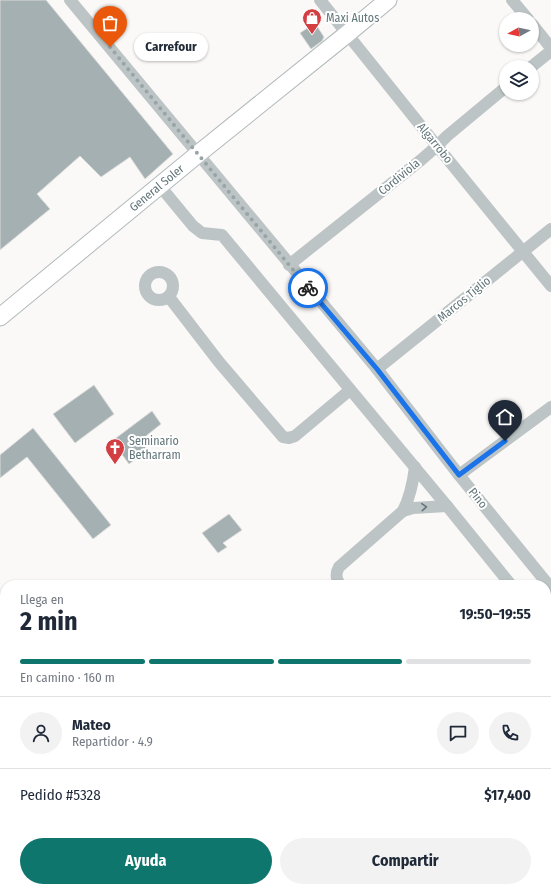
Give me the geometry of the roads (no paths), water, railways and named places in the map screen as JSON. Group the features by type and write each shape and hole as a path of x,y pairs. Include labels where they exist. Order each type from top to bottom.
{"street":[{"name":"Pino","path":"70,0 377,369 459,475 544,580"},
{"name":"Algarrobo","path":"320,0 551,286"},
{"name":"General Soler","path":"0,317 388,0"},
{"path":"512,0 522,12"},
{"path":"539,33 551,49 539,60"},
{"name":"Cordiviola","path":"289,264 437,146 446,136 499,93"},
{"path":"160,186 193,226 202,233 222,236 447,506 506,580"},
{"name":"Marcos Tiglio","path":"377,369 551,229"},
{"path":"169,297 219,362 283,437 289,438 295,436 350,390"},
{"path":"459,475 551,407"},
{"path":"337,580 337,571 339,567 403,511 408,500 415,468"},
{"path":"403,511 413,508 447,506"}],"place":[{"name":"Maxi Autos","path":"312,35"},
{"name":"Carrefour","path":"110,47"},
{"name":"Seminario Betharram","path":"115,465"}]}
